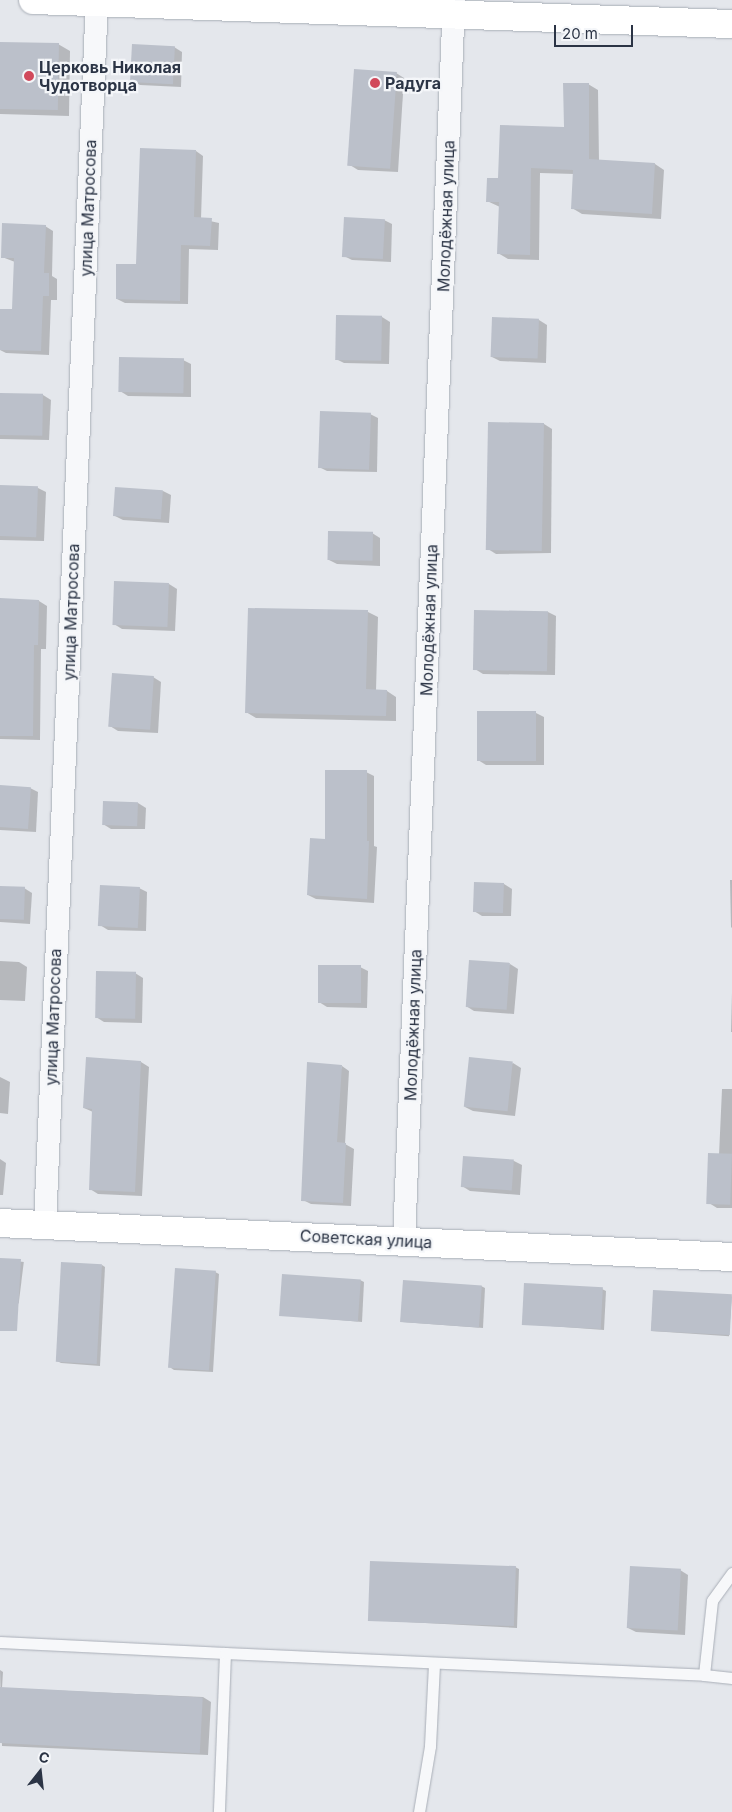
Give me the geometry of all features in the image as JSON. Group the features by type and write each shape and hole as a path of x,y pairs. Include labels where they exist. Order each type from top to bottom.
{"street":[{"path":"33,0 454,7 732,24"},
{"name":"улица Матросова","path":"44,1225 97,1"},
{"name":"Молодёжная улица","path":"404,1240 454,7"},
{"name":"Советская улица","path":"0,1222 732,1257"}],"lane":[{"path":"704,1675 712,1601 732,1573"},
{"path":"0,1642 434,1665 704,1675 732,1678"},
{"path":"219,1812 225,1653"},
{"path":"418,1812 430,1746 434,1665"}],"building":[{"name":"Церковь Николая Чудотворца","path":"0,42 59,43 58,110 0,109"},
{"path":"132,44 175,46 173,84 130,82"},
{"path":"354,69 397,72 390,169 347,166"},
{"path":"563,83 589,83 589,159 655,163 652,214 571,209 573,170 531,168 530,255 497,254 499,202 486,202 487,178 498,178 500,125 564,127"},
{"path":"140,148 196,150 194,217 212,218 210,246 181,245 180,301 116,299 116,264 136,264"},
{"path":"344,217 385,219 383,259 342,257"},
{"path":"2,223 46,225 44,273 49,273 49,296 43,296 41,351 0,350 0,309 12,309 14,258 1,258"},
{"path":"336,315 382,316 381,361 335,360"},
{"path":"492,317 539,319 538,359 491,357"},
{"path":"119,357 184,358 183,393 118,392"},
{"path":"0,393 43,394 42,436 0,435"},
{"path":"320,411 371,413 369,470 318,468"},
{"path":"488,422 544,423 542,551 486,550"},
{"path":"0,485 38,486 36,537 0,536"},
{"path":"115,487 163,490 161,519 113,516"},
{"path":"328,531 373,532 372,561 327,560"},
{"path":"114,581 169,583 167,627 112,625"},
{"path":"0,598 39,600 38,645 34,645 33,736 0,736"},
{"path":"248,608 368,610 366,689 387,690 386,716 245,713"},
{"path":"474,610 548,611 547,671 473,670"},
{"path":"112,673 154,676 150,730 108,727"},
{"path":"477,711 536,711 536,761 477,761"},
{"path":"325,770 367,770 367,841 369,841 367,899 307,895 310,838 325,839"},
{"path":"0,785 31,787 28,829 0,827"},
{"path":"103,801 138,802 137,826 102,825"},
{"path":"474,882 504,883 503,913 473,912"},
{"path":"100,885 140,887 138,928 98,926"},
{"path":"0,886 25,887 24,920 0,919"},
{"path":"469,960 510,963 507,1010 466,1007"},
{"path":"318,965 361,965 361,1003 318,1003"},
{"path":"96,971 136,972 135,1019 95,1018"},
{"path":"86,1057 141,1061 135,1192 89,1190 92,1109 83,1108"},
{"path":"469,1057 513,1062 508,1111 464,1107"},
{"path":"307,1062 342,1065 337,1142 346,1143 343,1203 301,1201"},
{"path":"708,1153 732,1154 730,1205 706,1204"},
{"path":"463,1156 514,1160 512,1190 461,1187"},
{"path":"0,1258 21,1259 17,1331 0,1331"},
{"path":"61,1262 102,1264 97,1364 56,1362"},
{"path":"175,1268 216,1271 209,1371 168,1368"},
{"path":"282,1274 361,1280 358,1321 279,1316"},
{"path":"403,1280 482,1286 479,1327 400,1322"},
{"path":"524,1283 603,1287 601,1329 522,1325"},
{"path":"653,1290 732,1294 730,1335 651,1331"},
{"path":"370,1561 516,1566 514,1626 368,1621"},
{"path":"630,1566 681,1569 678,1631 627,1628"},
{"path":"0,1687 203,1698 200,1754 0,1743"}],"place":[{"name":"Церковь Николая Чудотворца","path":"29,76"},
{"name":"Радуга","path":"375,83"}]}
